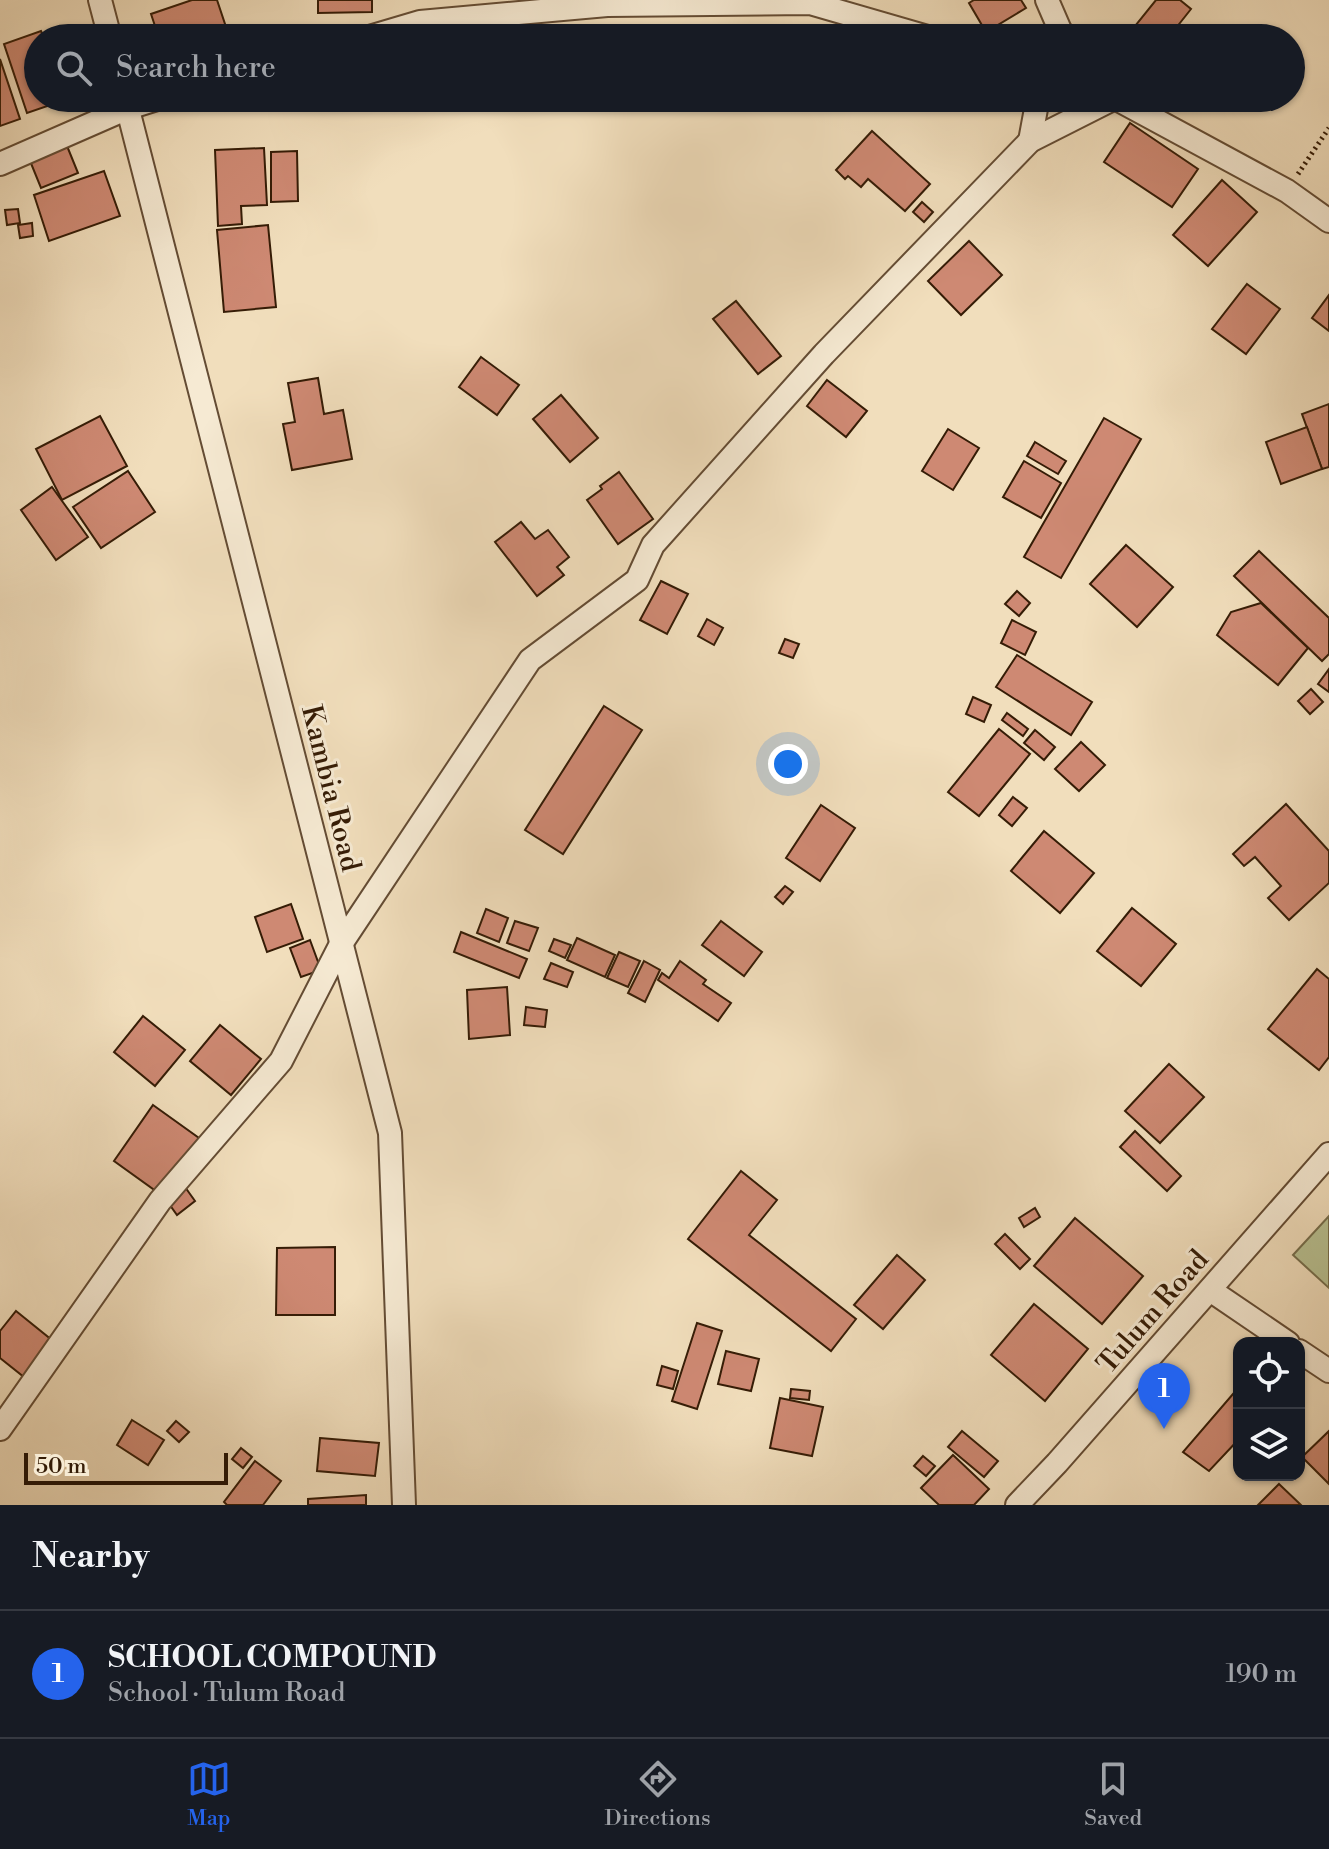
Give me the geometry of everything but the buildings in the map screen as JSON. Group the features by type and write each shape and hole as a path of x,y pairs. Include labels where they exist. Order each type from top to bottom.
{"street":[{"path":"100,0 106,24"},
{"path":"1047,0 1057,24"},
{"path":"413,24 607,5 810,3 883,24"},
{"path":"0,164 107,112"},
{"name":"Kambia Road","path":"128,112 390,1133 404,1505"},
{"path":"1030,141 1035,112"},
{"path":"0,1429 160,1201 281,1061 341,944 530,660 637,580 653,545 824,354 1030,141 1087,112"},
{"path":"1141,112 1287,191 1329,221"},
{"name":"Tulum Road","path":"1017,1505 1329,1154"},
{"path":"1210,1290 1279,1337"},
{"path":"1305,1355 1329,1371"}],"path":[{"path":"1287,191 1329,128"}],"green space":[{"path":"1329,1216 1329,1288 1293,1255"}],"place":[{"name":"SCHOOL COMPOUND","path":"1164,1429"}]}
